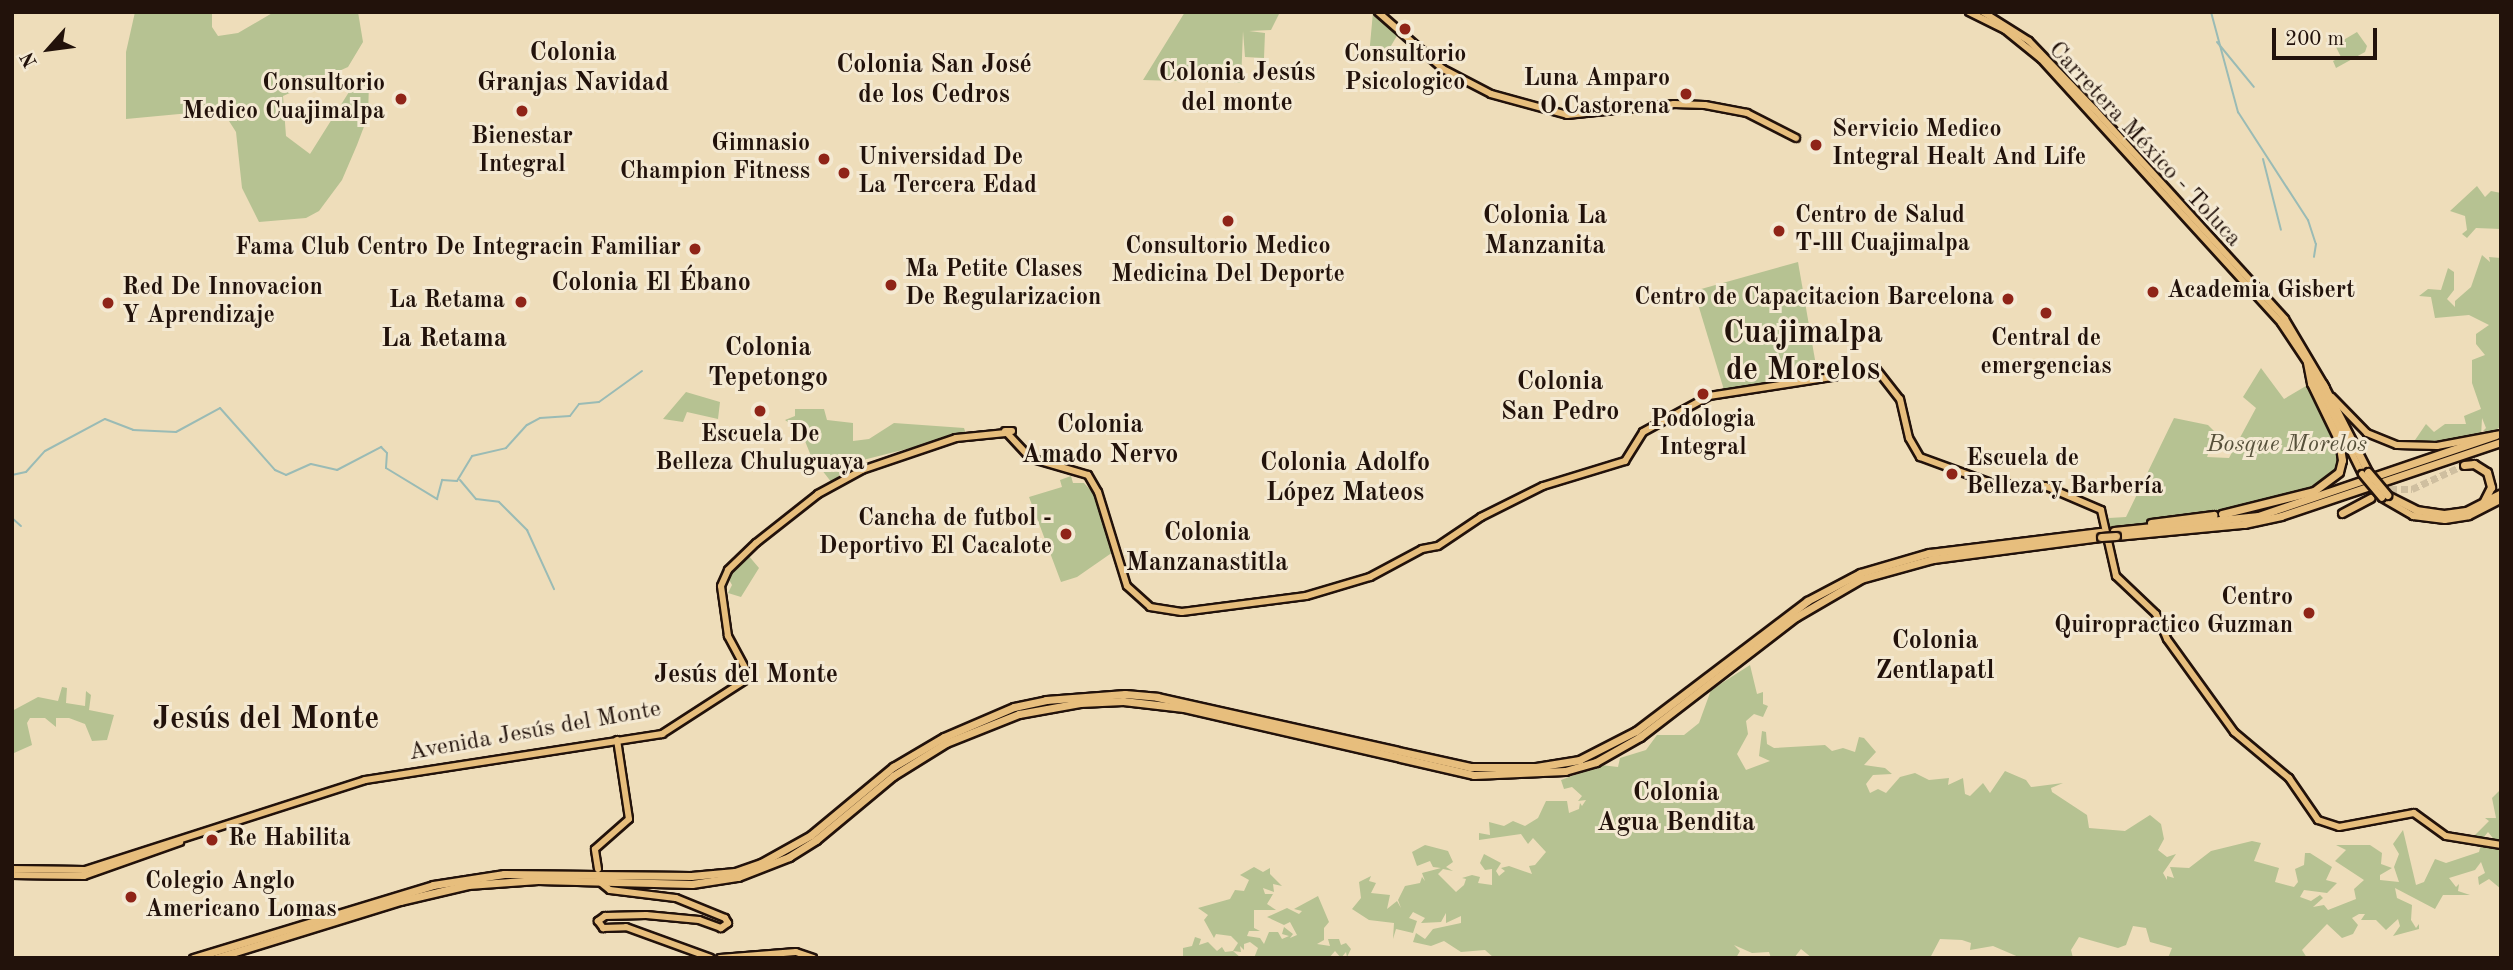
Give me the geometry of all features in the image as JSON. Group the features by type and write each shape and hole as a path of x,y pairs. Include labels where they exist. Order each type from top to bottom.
{"highway":[{"path":"2222,514 2314,491 2339,472 2342,460 2339,441 2311,383 2307,362"},
{"path":"2323,384 2365,473 2385,496 2431,513 2454,514 2479,506 2501,493"},
{"path":"2130,529 2258,516 2498,434"},
{"path":"215,958 400,901 468,885 538,880 692,884 738,877 789,857 816,840 893,776 946,743 1019,714 1080,703 1131,702 1184,708 1456,773 1565,771 1596,762 1640,737 1796,617 1861,579 1919,561 2115,533 2207,529 2281,516 2501,442"},
{"path":"2464,465 2481,467 2490,479 2489,494 2479,506"},
{"path":"2342,513 2370,498"},
{"path":"2115,533 2213,515"},
{"path":"192,958 433,885 525,873 691,876 734,872 761,863 811,835 893,767 944,737 1014,707 1046,701 1125,694 1157,697 1470,767 1536,767 1579,760 1636,731 1786,616 1853,575 1929,553 2101,535"}],"main road":[{"path":"1378,12 1443,69 1491,94 1567,115 1674,104 1705,105 1747,113 1796,138"},
{"name":"Carretera México - Toluca","path":"1969,12 2005,30 2041,59 2295,333 2323,384 2353,422 2397,445 2437,446 2498,434"},
{"name":"Carretera México - Toluca","path":"1983,12 2012,28 2046,56 2238,272"},
{"name":"Carretera México - Toluca","path":"2251,286 2291,335 2365,473"},
{"name":"Avenida Jesús del Monte","path":"12,869 85,870 180,842 365,780 662,734 750,677 728,636 721,586 734,563 796,510 828,488 880,463 956,438 1008,434 1030,458 1088,475 1098,492 1127,586 1150,607 1182,612 1306,596 1370,577 1422,549 1438,546 1481,517 1552,482 1625,461 1643,432 1709,396 1877,370 1900,399 1909,438 1920,457 1991,483 2045,486 2104,514 2116,576 2156,614 2167,639 2232,730 2289,778 2318,820 2339,827 2414,813 2442,834 2501,845"},
{"path":"2385,496 2413,516 2445,520 2469,516 2501,500"},
{"path":"598,869 595,849 629,819 617,740"},
{"name":"Avenida Jesús del Monte","path":"12,875 81,877 162,852 180,842"},
{"path":"601,883 623,892 676,898 725,918 728,923 721,928 699,920 646,915 605,916 598,921 603,928 626,927 710,958"},
{"path":"720,958 796,952 813,958"}],"green space":[{"path":"135,12 212,12 212,27 218,36 238,33 274,12 358,12 363,42 348,67 283,96 286,136 310,154 354,84 362,78 369,83 368,116 357,145 342,180 319,211 306,218 259,222 242,188 236,132 222,110 126,119 126,52"},
{"path":"1185,12 1280,12 1271,30 1249,31 1265,33 1264,58 1245,57 1243,31 1241,83 1143,80"},
{"path":"1373,12 1398,34 1382,61 1369,56"},
{"path":"2357,32 2367,46 2365,52 2336,68 2333,61 2341,57 2335,45"},
{"path":"2477,186 2485,197 2491,191 2501,193 2501,229 2476,228 2467,238 2462,234 2467,230 2465,216 2450,211"},
{"path":"2482,255 2490,262 2489,257 2501,258 2501,426 2492,433 2483,431 2486,428 2482,418 2481,437 2413,443 2426,424 2434,432 2445,424 2466,424 2464,416 2481,409 2472,383 2472,360 2485,355 2476,344 2476,334 2489,325 2469,315 2435,318 2431,297 2419,296 2428,289 2441,290 2448,268 2454,272 2454,290 2447,299 2455,307 2455,301 2471,287"},
{"path":"1798,262 1818,377 1724,390 1694,291"},
{"name":"Bosque Morelos","path":"2261,368 2284,399 2311,383 2338,443 2341,458 2335,474 2323,485 2236,509 2110,529 2109,518 2126,517 2174,418 2208,425 2216,433 2207,457 2229,458 2256,408 2243,397"},
{"path":"686,392 720,402 718,419 687,412 683,422 663,419"},
{"path":"795,409 824,409 827,420 853,423 853,441 869,439 894,423 964,428 966,434 851,463 832,483 811,456 801,431 785,420 795,416"},
{"path":"1071,476 1073,483 1084,483 1094,494 1113,552 1077,577 1061,582 1029,497 1062,487 1060,480"},
{"path":"748,555 759,568 741,597 728,593 732,585 727,576"},
{"path":"1750,665 1757,694 1763,692 1763,704 1768,706 1763,717 1754,714 1746,721 1748,734 1737,754 1746,770 1770,761 1759,756 1762,731 1766,732 1767,744 1774,748 1825,745 1832,751 1843,748 1855,752 1859,737 1864,738 1876,752 1864,765 1885,768 1892,774 1873,775 1866,784 1870,793 1878,789 1886,793 1900,777 1915,773 1929,780 1949,778 1948,785 1963,778 1965,794 1970,796 1983,783 1990,793 2005,771 2026,780 2031,787 2063,783 2051,788 2052,792 2087,815 2089,828 2125,831 2150,815 2161,824 2164,839 2158,850 2167,857 2176,854 2163,873 2167,880 2167,876 2174,878 2170,867 2189,868 2211,851 2252,841 2261,843 2254,861 2279,868 2275,882 2294,887 2298,882 2295,869 2304,865 2305,853 2310,853 2332,867 2326,880 2337,883 2327,893 2304,890 2300,897 2311,901 2320,895 2323,898 2313,907 2324,905 2328,910 2356,899 2354,889 2364,880 2335,861 2346,850 2336,845 2370,845 2382,853 2381,864 2392,868 2380,875 2380,880 2399,882 2394,867 2399,854 2393,844 2403,830 2416,885 2424,882 2435,859 2446,863 2479,852 2481,844 2500,847 2488,832 2484,837 2474,836 2489,821 2485,818 2496,818 2492,798 2501,789 2501,889 2489,879 2479,885 2478,877 2485,873 2481,862 2475,870 2449,878 2456,887 2459,884 2458,891 2470,895 2443,895 2435,909 2395,888 2397,898 2412,905 2411,920 2416,928 2419,924 2419,929 2393,936 2400,926 2398,919 2386,930 2376,920 2361,920 2365,914 2359,914 2352,918 2358,925 2353,934 2342,938 2327,924 2302,950 2307,958 2168,958 2172,948 2150,942 2146,928 2133,926 2126,945 2118,948 2079,937 2071,950 2073,958 2021,958 1993,946 1970,950 1971,943 1940,939 1930,958 1812,958 1801,949 1794,958 1771,958 1769,952 1752,953 1734,945 1740,951 1736,958 1494,958 1485,950 1461,952 1444,941 1431,946 1413,942 1416,933 1425,939 1433,929 1461,923 1461,916 1446,923 1446,913 1441,922 1421,923 1425,918 1413,912 1409,918 1417,921 1413,933 1396,929 1393,939 1394,923 1369,920 1352,909 1361,898 1359,882 1371,876 1369,881 1376,883 1371,893 1390,895 1387,909 1397,901 1401,908 1398,900 1405,886 1420,883 1422,877 1425,881 1422,873 1441,868 1433,867 1430,861 1417,866 1412,852 1425,845 1448,851 1453,862 1446,867 1453,871 1443,869 1438,874 1456,892 1464,885 1466,879 1462,878 1472,875 1480,877 1478,883 1492,885 1492,869 1485,870 1480,863 1484,854 1501,863 1496,871 1499,876 1505,871 1501,868 1509,866 1532,874 1529,866 1535,865 1546,852 1533,838 1528,844 1521,834 1479,840 1479,833 1490,835 1489,822 1504,826 1513,821 1525,826 1538,818 1546,801 1567,801 1569,813 1579,809 1580,803 1582,806 1586,800 1578,801 1582,796 1572,787 1564,789 1561,780 1601,765 1618,767 1620,758 1646,750 1657,735 1684,735 1699,723 1711,690"},
{"path":"62,687 67,688 66,703 85,706 86,691 91,695 89,710 114,715 107,740 92,741 85,724 69,718 56,718 56,727 45,718 30,718 27,723 32,745 14,753 12,711 38,697 58,701"},
{"path":"1254,867 1263,872 1270,868 1270,874 1282,886 1273,884 1274,892 1263,888 1265,894 1273,894 1267,904 1276,910 1254,910 1254,928 1260,931 1249,931 1247,936 1260,938 1264,944 1269,932 1278,932 1282,939 1289,936 1282,934 1284,927 1293,934 1290,938 1297,935 1290,922 1284,925 1267,917 1287,908 1299,914 1302,911 1294,909 1318,896 1329,922 1324,928 1324,940 1317,944 1330,946 1328,939 1339,939 1341,945 1346,943 1351,949 1347,957 1346,952 1341,958 1335,951 1329,958 1254,958 1258,948 1250,942 1244,944 1244,950 1240,946 1241,952 1233,951 1238,943 1231,936 1216,934 1214,938 1204,920 1208,915 1198,908 1230,899 1235,890 1244,891 1249,880 1240,875"},
{"path":"1195,937 1201,939 1199,945 1208,942 1217,951 1222,947 1225,952 1233,951 1241,958 1174,958 1183,956 1183,948 1192,946"}],"waterway":[{"path":"2211,12 2238,112 2308,220 2316,244 2314,257"},
{"path":"2217,42 2254,87"},
{"path":"2263,159 2281,230"},
{"path":"12,475 26,472 45,451 105,419 133,430 176,432 220,408 275,470 286,475 311,464 337,470 381,447 387,453 386,468 437,499 442,480 457,481 472,456 506,448 527,425 540,418 570,416 579,404 599,402 642,371"},
{"path":"460,480 476,499 499,502 527,530 554,589"},
{"path":"12,518 21,526"}],"tunnel":[{"path":"2370,498 2390,489 2412,489 2464,465"}],"place":[{"name":"Consultorio Psicologico","path":"1405,29"},
{"name":"Luna Amparo O Castorena","path":"1686,94"},
{"name":"Consultorio Medico Cuajimalpa","path":"401,99"},
{"name":"Bienestar Integral","path":"522,111"},
{"name":"Servicio Medico Integral Healt And Life","path":"1816,145"},
{"name":"Gimnasio Champion Fitness","path":"824,159"},
{"name":"Universidad De La Tercera Edad","path":"844,173"},
{"name":"Consultorio Medico Medicina Del Deporte","path":"1228,221"},
{"name":"Centro de Salud T-lll Cuajimalpa","path":"1779,231"},
{"name":"Fama Club Centro De Integracin Familiar","path":"695,249"},
{"name":"Ma Petite Clases De Regularizacion","path":"891,285"},
{"name":"Academia Gisbert","path":"2153,292"},
{"name":"Centro de Capacitacion Barcelona","path":"2008,299"},
{"name":"La Retama","path":"521,302"},
{"name":"Red De Innovacion Y Aprendizaje","path":"108,303"},
{"name":"Central de emergencias","path":"2046,313"},
{"name":"Podologia Integral","path":"1703,394"},
{"name":"Escuela De Belleza Chuluguaya","path":"760,411"},
{"name":"Escuela de Belleza y Barbería","path":"1952,474"},
{"name":"Cancha de futbol - Deportivo El Cacalote","path":"1066,534"},
{"name":"Centro Quiropractico Guzman","path":"2309,613"},
{"name":"Re Habilita","path":"212,840"},
{"name":"Colegio Anglo Americano Lomas","path":"131,897"}],"district":[{"name":"Colonia Granjas Navidad","path":"573,69"},
{"name":"Colonia San José de los Cedros","path":"934,81"},
{"name":"Colonia Jesús del monte","path":"1237,88"},
{"name":"Colonia La Manzanita","path":"1545,232"},
{"name":"Colonia El Ébano","path":"651,284"},
{"name":"La Retama","path":"444,340"},
{"name":"Cuajimalpa de Morelos","path":"1803,354"},
{"name":"Colonia Tepetongo","path":"768,364"},
{"name":"Colonia San Pedro","path":"1560,398"},
{"name":"Colonia Amado Nervo","path":"1100,441"},
{"name":"Colonia Adolfo López Mateos","path":"1345,479"},
{"name":"Colonia Manzanastitla","path":"1207,549"},
{"name":"Colonia Zentlapatl","path":"1935,657"},
{"name":"Jesús del Monte","path":"746,676"},
{"name":"Jesús del Monte","path":"266,720"},
{"name":"Colonia Agua Bendita","path":"1676,809"}]}
